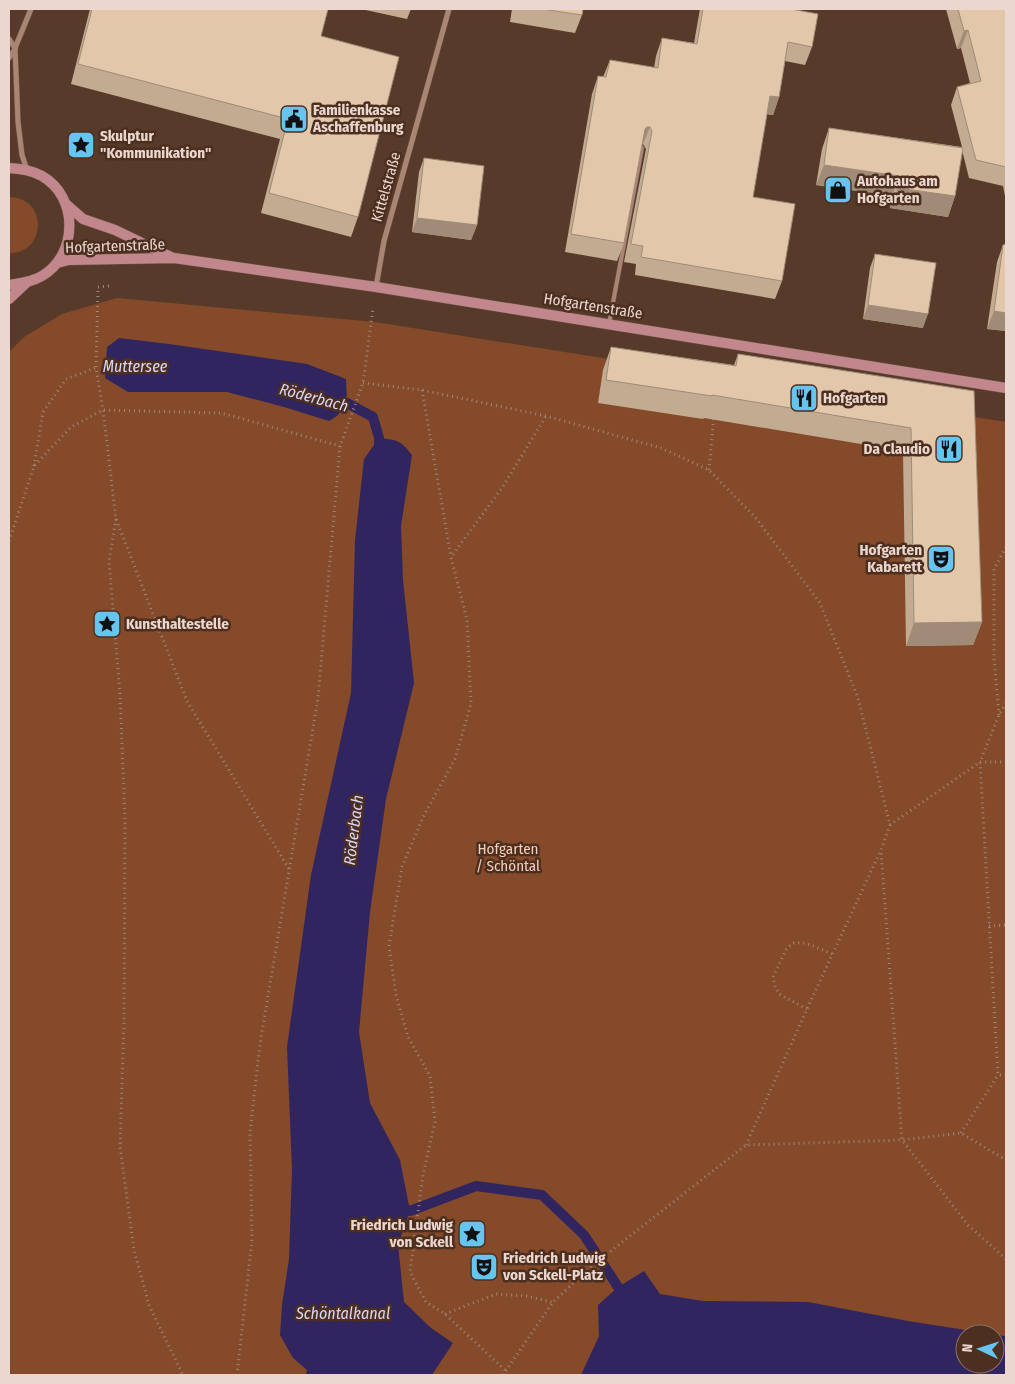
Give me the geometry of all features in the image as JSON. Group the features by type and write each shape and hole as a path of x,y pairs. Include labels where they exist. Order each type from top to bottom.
{"main road":[{"path":"9,168 27,170 44,177 57,188 66,204 70,219 70,236 65,250 57,263 43,276 26,283 9,284"},
{"name":"Hofgartenstraße","path":"66,204 83,219 115,230 174,258"},
{"name":"Hofgartenstraße","path":"57,263 69,260 174,258 376,287 1006,388"},
{"path":"9,298 26,283"}],"street":[{"path":"9,58 31,9"},
{"name":"Kittelstraße","path":"376,287 384,241 449,9"},
{"path":"9,39 15,48 18,122 22,155 27,170"}],"lane":[{"path":"609,324 642,148"}],"path":[{"path":"109,286 98,287 96,368 116,519 187,701 290,870"},
{"path":"237,1375 252,1239 250,1132 260,1044 318,698 340,446 363,384 376,287"},
{"path":"9,541 34,466 43,412 66,379 96,368"},
{"path":"363,384 422,390 546,416 661,448 709,470 755,516 820,603 858,698 890,825 881,850 807,1008 746,1145 593,1265 553,1302 503,1375"},
{"path":"422,390 451,557 467,620 471,704 455,759 423,817 402,867 388,946 396,995 408,1037 430,1076 435,1122 423,1175 410,1272 426,1302 445,1314 505,1370"},
{"path":"34,466 71,427 103,410 221,413 340,446"},
{"path":"709,470 714,414"},
{"path":"451,557 502,488 546,416"},
{"path":"116,519 109,561 120,693 126,820 124,1021 120,1146 134,1250 149,1305 183,1375"},
{"path":"999,715 994,658 994,569 1006,547"},
{"path":"961,1133 998,1075 980,762 999,715 1006,703"},
{"path":"890,825 980,762 1006,762"},
{"path":"881,850 902,1140 968,1225 1006,1259"},
{"path":"989,926 1006,925"},
{"path":"807,1008 780,994 775,986 773,977 787,948 794,943 811,945 832,954"},
{"path":"998,1075 1006,1075"},
{"path":"746,1145 902,1140 961,1133 1006,1160"},
{"path":"445,1314 496,1294 526,1296 553,1302"}],"green space":[{"path":"9,197 22,199 31,206 36,215 38,225 36,236 31,245 22,251 9,253"},
{"name":"Hofgarten / Schöntal","path":"117,298 375,322 1006,422 1006,1375 9,1375 9,352 24,337 62,314"}],"water":[{"name":"Muttersee","path":"119,338 307,364 346,379 347,403 337,416 329,421 227,392 128,392 105,378 107,347"},
{"name":"Schöntalkanal","path":"379,438 398,442 412,455 401,526 403,580 414,683 386,799 370,912 359,1032 370,1103 400,1160 410,1211 398,1244 404,1302 431,1328 453,1343 432,1375 306,1375 307,1370 293,1358 280,1335 282,1305 289,1259 292,1169 287,1047 311,875 351,693 355,540 364,459"},
{"path":"644,1271 660,1294 703,1301 808,1302 955,1328 955,1374 1005,1374 1006,1336 1006,1375 581,1375 599,1336 598,1305 618,1287"}],"building":[{"name":"Familienkasse Aschaffenburg","path":"92,9 328,9 321,36 399,57 358,217 269,193 288,119 78,64"},
{"path":"542,9 583,9 582,15"},
{"path":"703,9 791,9 818,14 812,47 788,42 779,97 770,96 753,197 795,204 782,281 641,257 643,246 631,244 652,131 650,127 645,129 624,243 571,234 598,76 606,77 610,60 658,68 662,38 697,44"},
{"path":"958,9 1006,9 1006,167 976,160 957,87 981,81 968,30 964,31"},
{"path":"829,128 963,148 955,196 898,188 899,176 824,165"},
{"path":"424,158 484,166 477,225 417,218"},
{"path":"1006,244 1006,313 994,311 1003,245"},
{"path":"875,254 936,263 928,314 868,305"},
{"path":"611,347 736,366 738,354 974,391 982,622 914,623 911,428 712,395 606,380"}],"waterway":[{"name":"Röderbach","path":"334,400 347,403 373,417 379,438 379,451"},
{"name":"Röderbach","path":"398,1205 410,1211 476,1186 542,1195 584,1235 618,1287"}],"place":[{"name":"Familienkasse Aschaffenburg","path":"294,119"},
{"name":"Skulptur \"Kommunikation\"","path":"81,145"},
{"name":"Autohaus am Hofgarten","path":"838,190"},
{"name":"Hofgarten","path":"804,398"},
{"name":"Da Claudio","path":"949,449"},
{"name":"Hofgarten Kabarett","path":"941,559"},
{"name":"Kunsthaltestelle","path":"107,624"},
{"name":"Friedrich Ludwig von Sckell","path":"472,1234"},
{"name":"Friedrich Ludwig von Sckell-Platz","path":"484,1267"}]}
